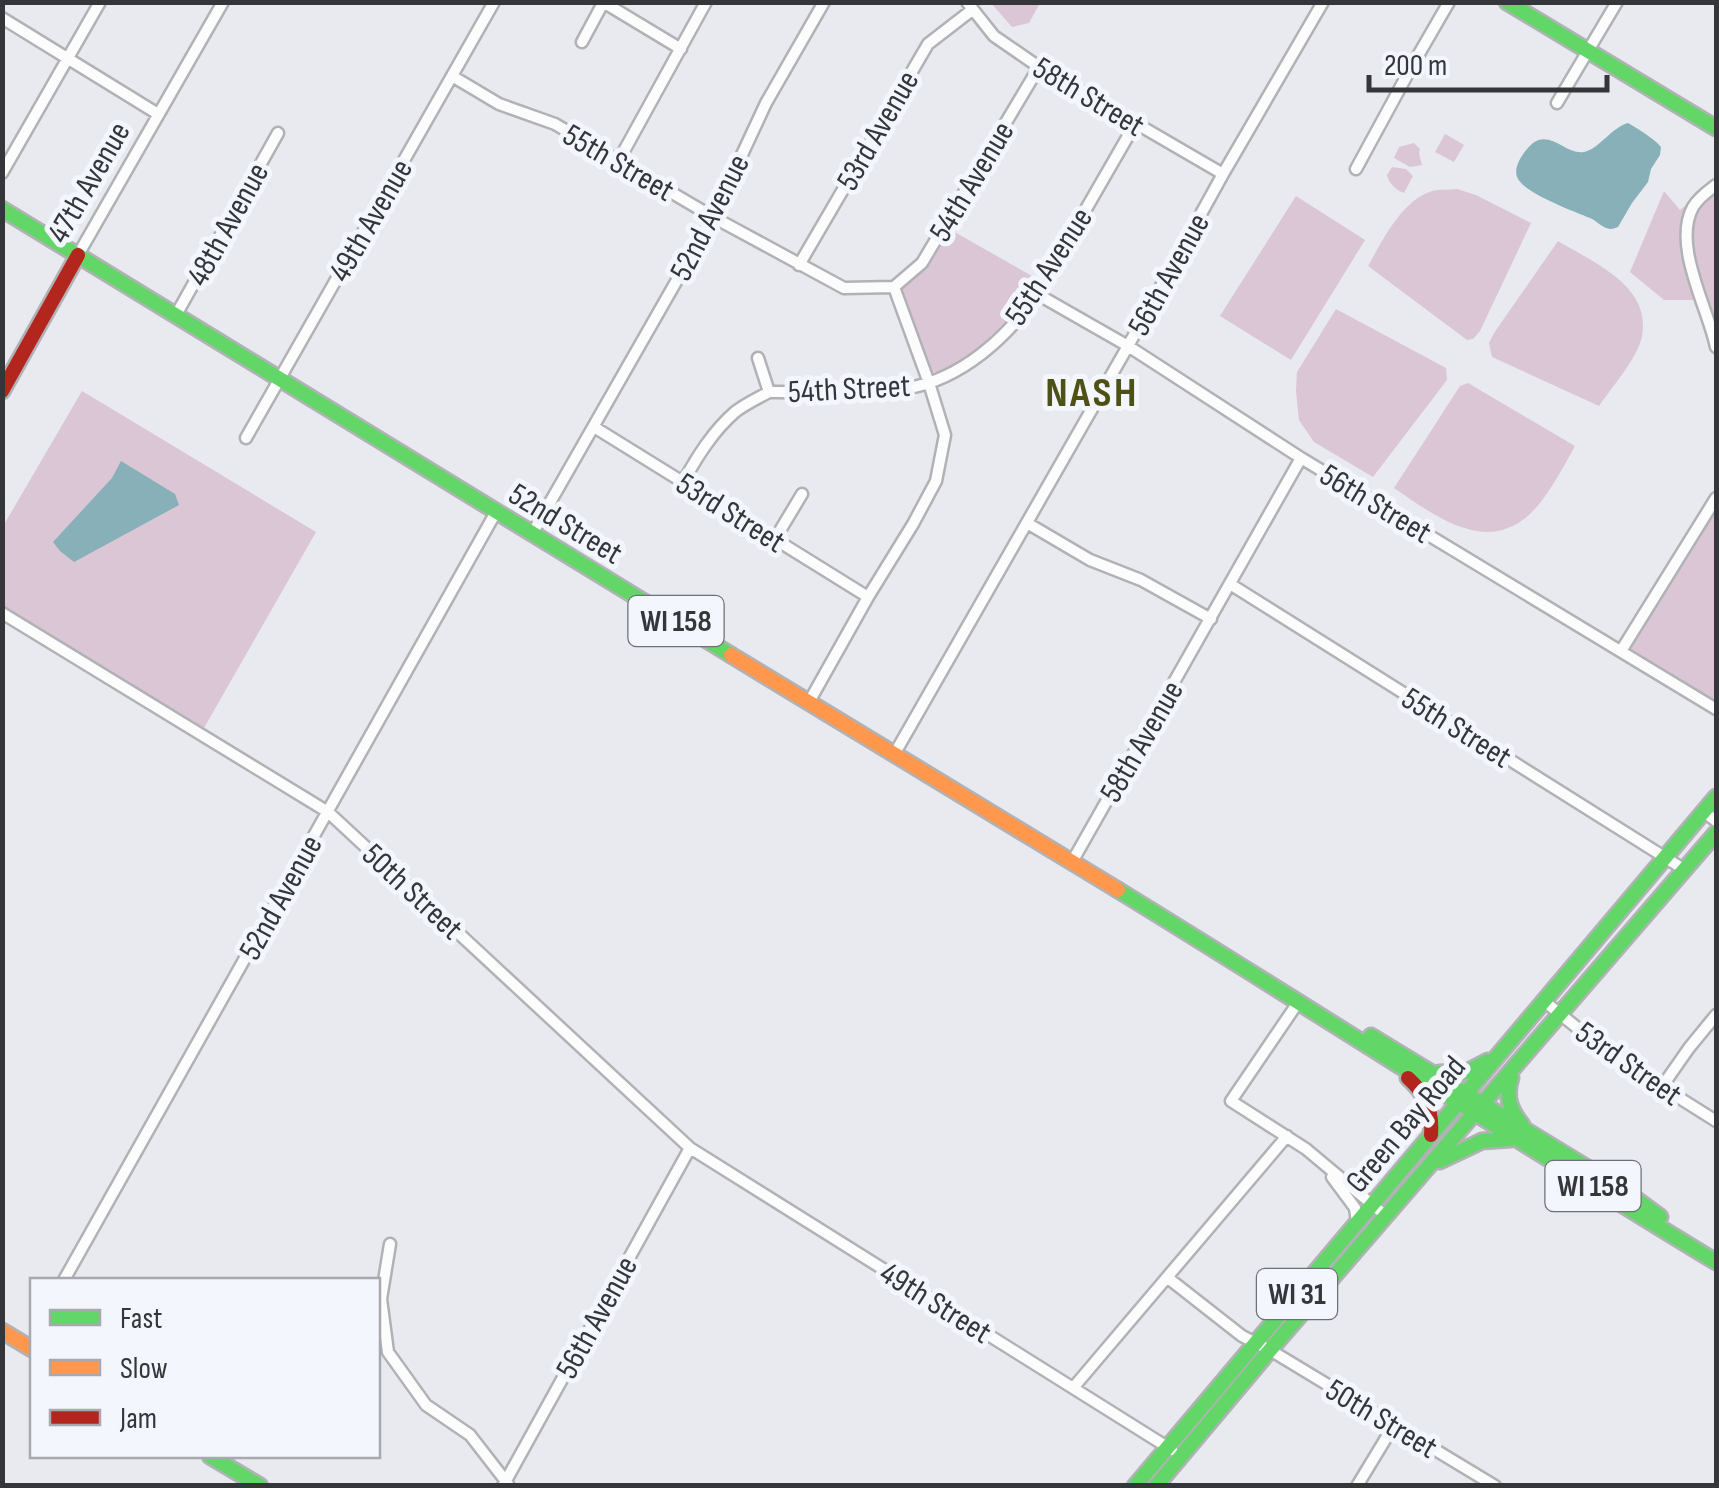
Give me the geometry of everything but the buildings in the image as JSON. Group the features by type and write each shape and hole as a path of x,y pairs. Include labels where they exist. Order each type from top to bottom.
{"main road":[{"path":"1507,2 1716,128"},
{"name":"52nd Street","path":"2,209 1366,1044 1473,1103"},
{"name":"47th Avenue","path":"2,391 78,255"},
{"name":"Green Bay Road","path":"1135,1486 1428,1168 1504,1050 1664,857 1710,817 1716,797"},
{"name":"Green Bay Road","path":"1156,1486 1357,1222 1431,1135 1514,1071 1716,832"},
{"name":"52nd Street","path":"1304,1004 1376,1038 1432,1071 1522,1136 1714,1255"},
{"path":"1473,1103 1516,1050 1530,1018"},
{"path":"1366,1044 1421,1089 1431,1110 1431,1135"},
{"path":"1432,1071 1467,1072 1504,1050"},
{"path":"1428,1168 1489,1138 1522,1136 1507,1101 1514,1071"},
{"path":"2,1330 30,1343"},
{"path":"213,1458 260,1486"}],"street":[{"path":"2,173 100,2"},
{"name":"47th Avenue","path":"78,255 223,2"},
{"name":"49th Avenue","path":"246,438 494,2"},
{"path":"619,160 706,2"},
{"name":"52nd Avenue","path":"532,534 713,218 766,104 824,2"},
{"name":"56th Avenue","path":"895,753 1323,2"},
{"path":"1356,169 1449,2"},
{"path":"1557,103 1617,2"},
{"path":"582,42 603,3 682,49"},
{"name":"58th Street","path":"969,6 994,36 1039,67 1223,174"},
{"name":"53rd Avenue","path":"799,265 928,44 969,6"},
{"path":"2,18 158,114"},
{"name":"54th Avenue","path":"894,287 922,263 1039,67"},
{"name":"55th Street","path":"452,76 499,104 555,124 713,218 844,288 894,287"},
{"name":"55th Avenue","path":"929,383 984,352 1018,320 1037,294 1134,124"},
{"name":"48th Avenue","path":"176,315 278,133"},
{"path":"1716,185 1693,206 1688,232 1691,267 1712,324 1716,347"},
{"path":"809,702 936,481 945,435 894,287"},
{"name":"56th Street","path":"1037,294 1128,346 1301,458 1716,710"},
{"path":"683,482 700,451 720,428 736,412 769,392 758,358"},
{"name":"54th Street","path":"769,392 867,392 929,383"},
{"name":"53rd Street","path":"594,427 868,597"},
{"name":"58th Avenue","path":"1072,862 1301,458"},
{"path":"776,539 802,494"},
{"path":"1620,652 1716,498"},
{"name":"52nd Avenue","path":"65,1278 496,512"},
{"path":"1026,523 1090,560 1141,580 1210,618"},
{"name":"55th Street","path":"1230,584 1685,870"},
{"name":"50th Street","path":"2,613 328,812 690,1148"},
{"name":"53rd Street","path":"1544,1001 1605,1051 1716,1121"},
{"path":"1304,1004 1232,1101 1287,1136 1386,1216"},
{"path":"1662,1088 1716,1016"},
{"path":"1073,1388 1287,1136"},
{"name":"56th Avenue","path":"506,1484 690,1148"},
{"name":"49th Street","path":"690,1148 1182,1456"},
{"path":"1326,1168 1350,1199 1357,1222"},
{"path":"390,1244 381,1298 388,1352 426,1405 470,1435 506,1484"},
{"name":"50th Street","path":"1168,1278 1242,1336 1494,1486"},
{"path":"1357,1486 1394,1425"}],"shaded area":[{"path":"991,3 1040,3 1029,23 1012,27"},
{"path":"1445,134 1464,145 1454,162 1435,152"},
{"path":"1414,143 1420,149 1422,165 1410,167 1394,158 1399,147"},
{"path":"1392,167 1406,169 1413,176 1404,193 1388,178"},
{"path":"1716,181 1716,347 1698,300 1664,300 1630,272 1664,191 1680,210"},
{"path":"1457,189 1531,223 1480,331 1467,340 1368,266 1394,222 1411,203 1432,191"},
{"path":"1296,196 1365,240 1291,360 1220,316"},
{"path":"951,230 1039,280 1017,315 989,342 964,361 930,372 901,286 929,265"},
{"path":"1558,241 1618,279 1639,305 1643,321 1638,348 1599,406 1492,357 1489,343 1494,333"},
{"path":"1336,309 1446,368 1447,380 1373,477 1314,442 1299,420 1297,372"},
{"path":"1468,383 1575,446 1543,499 1525,518 1488,532 1450,523 1394,488 1460,386"},
{"path":"82,391 316,532 204,728 3,606 2,528"},
{"path":"1716,498 1716,702 1621,651"}],"water":[{"path":"1628,123 1661,147 1648,182 1618,227 1607,228 1550,201 1517,177 1520,158 1533,143 1546,139 1584,152"},
{"path":"121,461 175,494 179,505 74,562 53,542 112,478"}],"traffic: fast":[{"path":"1507,2 1716,128"},
{"path":"2,209 731,655"},
{"path":"1135,1486 1716,797"},
{"path":"1156,1486 1716,833"},
{"path":"1118,890 1716,1262"},
{"path":"1371,1036 1622,1189 1660,1217"},
{"path":"1439,1073 1467,1072 1488,1061"},
{"path":"1511,1078 1510,1103 1522,1125"},
{"path":"1440,1161 1482,1141 1511,1139"},
{"path":"213,1458 260,1486"}],"traffic: slow":[{"path":"731,655 1118,890"},
{"path":"2,1331 30,1348"}],"traffic: jam":[{"path":"2,391 78,255"},
{"path":"1408,1078 1427,1104 1431,1135"}],"district":[{"name":"NASH","path":"1092,391"}]}
